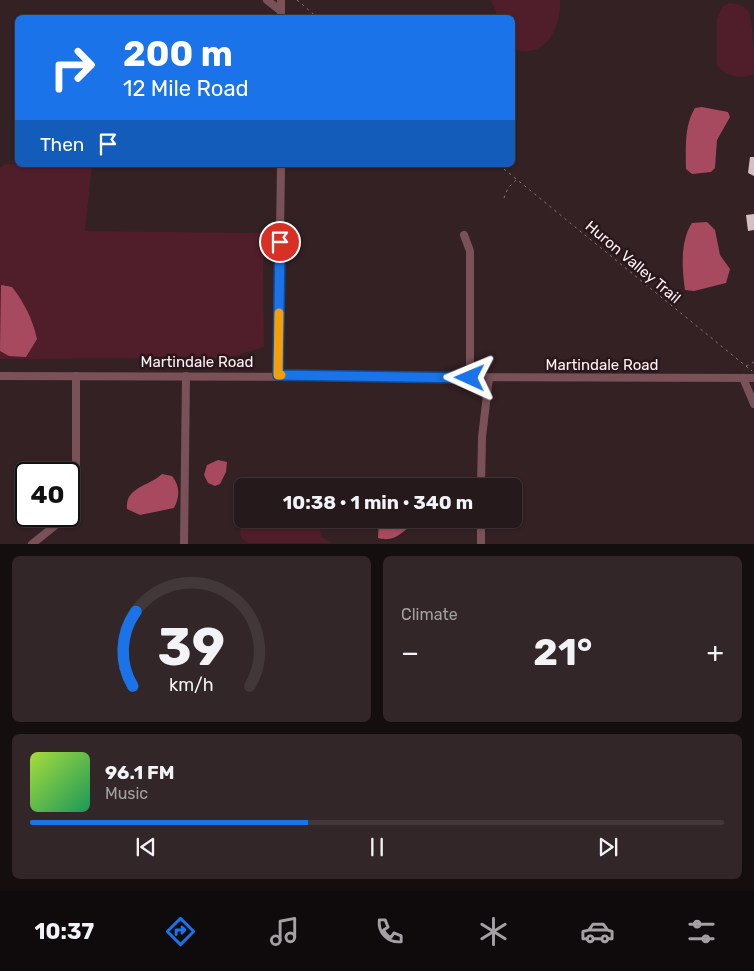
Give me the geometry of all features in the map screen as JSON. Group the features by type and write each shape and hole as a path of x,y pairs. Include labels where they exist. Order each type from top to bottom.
{"street":[{"path":"267,0 281,14"},
{"path":"281,0 281,14"},
{"path":"278,375 281,167"},
{"path":"464,235 470,251 470,378"},
{"name":"Martindale Road","path":"0,376 278,375 470,378 754,378"},
{"path":"76,376 76,462"},
{"path":"184,544 186,376"},
{"path":"481,478 482,437 489,378"},
{"path":"743,378 754,404"},
{"path":"32,544 53,527"},
{"path":"481,528 481,544"}],"path":[{"path":"297,0 314,15"},
{"name":"Huron Valley Trail","path":"501,167 754,373"},
{"path":"504,198 508,188 517,180"},
{"path":"746,366 754,362"}],"shaded area":[{"path":"490,0 560,0 559,16 553,33 543,46 536,50 515,49 515,15 496,15"},
{"path":"730,3 744,7 750,17 754,74 749,76 734,76 717,66 717,19 723,6"},
{"path":"702,107 728,112 730,117 717,140 715,168 711,172 692,174 686,169 687,130 695,108"},
{"path":"6,164 15,164 15,167 92,167 85,231 263,233 264,347 227,358 0,359 0,167"},
{"path":"707,222 715,230 720,255 730,269 726,283 694,291 685,290 683,264 685,238 692,223"},
{"path":"1,285 12,287 24,305 33,324 37,339 26,357 9,356 0,351"},
{"path":"218,460 227,462 226,472 220,484 215,486 208,483 204,475 207,465"},
{"path":"162,474 172,476 177,484 178,495 174,508 140,515 127,509 127,502 130,496 138,488"},
{"path":"241,528 320,528 321,536 331,543 248,543 241,538"},
{"path":"379,528 409,528 394,538 378,538"}],"building":[{"path":"750,157 754,157 754,176 748,173"},
{"path":"754,214 754,230 748,231 746,215"}],"slow traffic":[{"path":"279,313 278,375 281,375"}],"route":[{"path":"280,242 278,375 470,378"}]}
